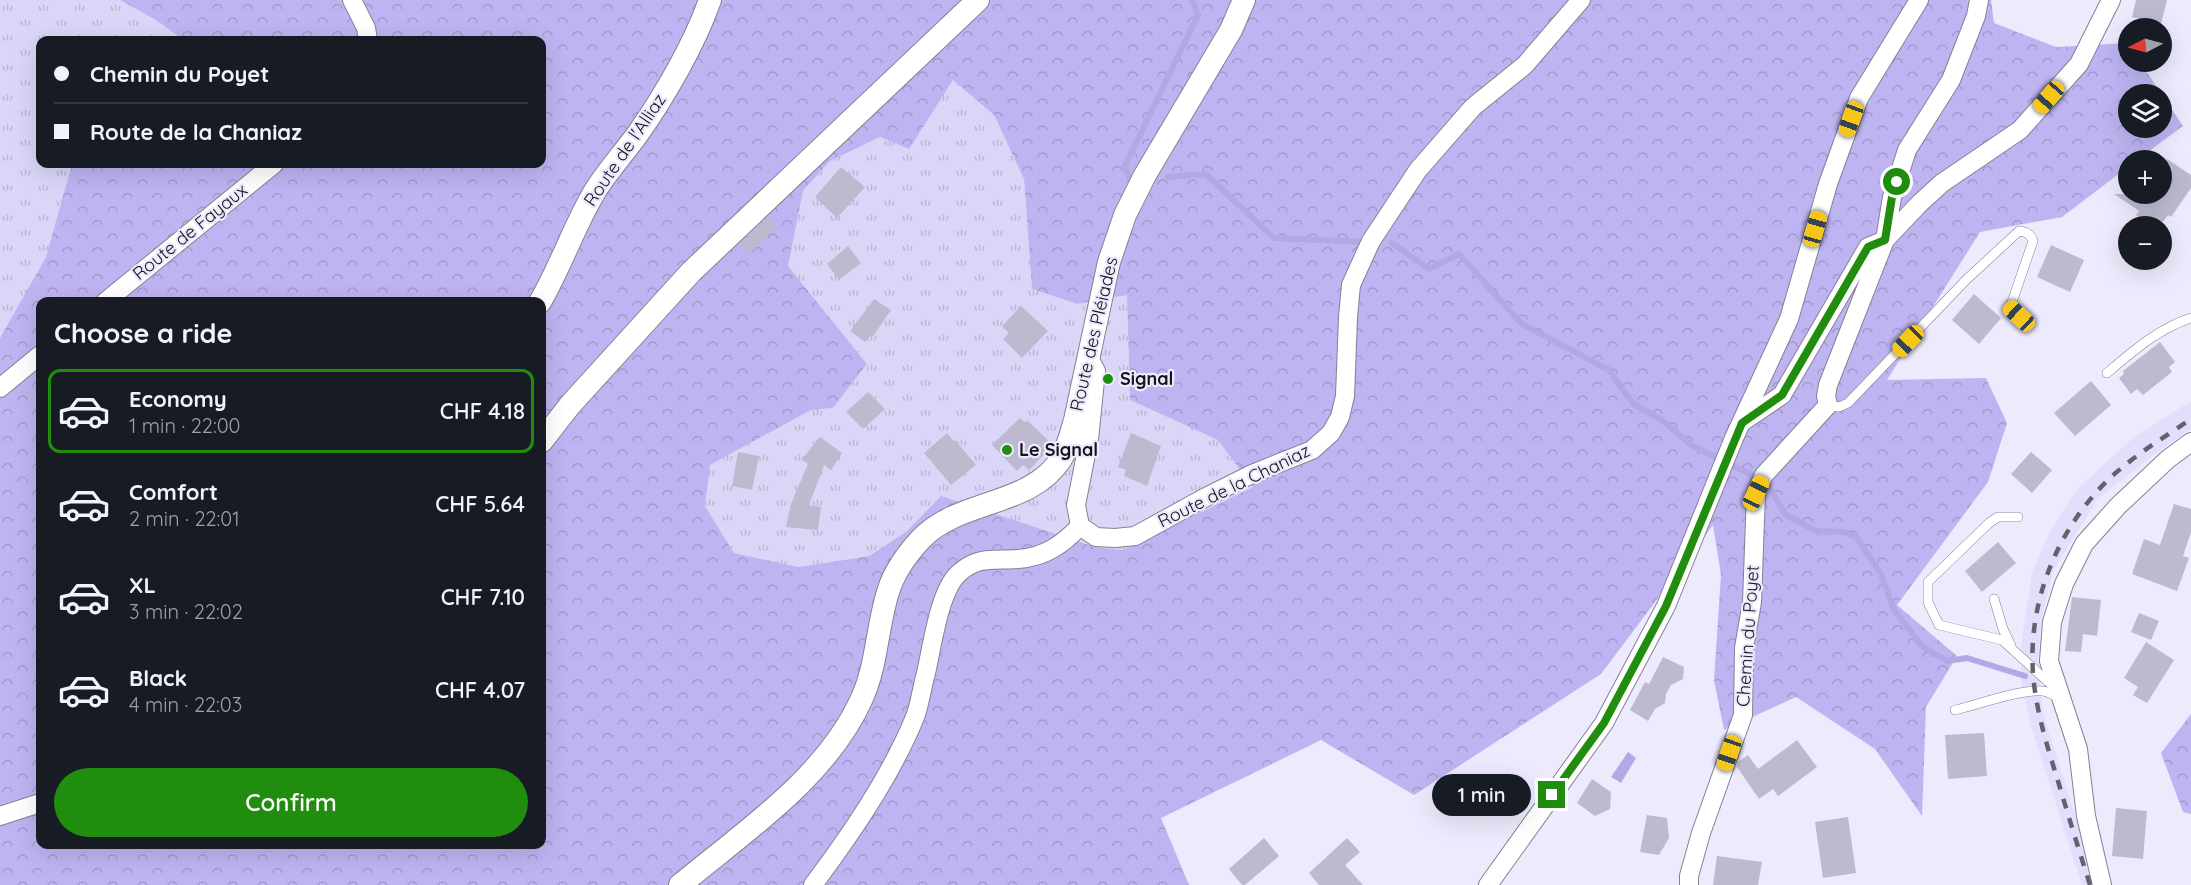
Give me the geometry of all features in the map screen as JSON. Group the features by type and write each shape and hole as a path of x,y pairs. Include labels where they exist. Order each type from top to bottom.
{"street":[{"path":"352,0 366,28 367,36"},
{"name":"Route de l'Alliaz","path":"543,297 594,193 657,104 703,21 710,0"},
{"path":"546,436 585,388 691,272 978,0"},
{"name":"Route des Pléiades","path":"680,885 800,785 830,752 863,697 888,591 908,553 924,536 959,513 1013,495 1034,484 1050,472 1061,458 1069,441 1109,262 1125,214 1150,165 1231,30 1245,0"},
{"name":"Route de la Chaniaz","path":"1080,526 1095,537 1135,536 1233,483 1312,450 1331,432 1340,417 1345,396 1351,285 1371,241 1418,170 1473,107 1525,65 1581,0"},
{"path":"1488,885 1604,723 1666,606 1738,430 1789,319 1828,184 1859,98 1919,0"},
{"path":"1828,405 1826,396 1828,385 1885,240 1892,197 1907,150 1951,80 1976,16 1979,0"},
{"path":"1738,430 1782,395 1868,247 1885,240 1942,183 2020,130 2079,64 2111,0"},
{"name":"Route de Fayaux","path":"111,297 269,168"},
{"path":"813,885 842,846 882,784 915,717 942,600 957,575 980,560 1019,559 1042,554 1063,544 1080,526 1076,505 1089,439 1096,371 1088,355"},
{"path":"0,388 36,358"},
{"name":"Chemin du Poyet","path":"1689,885 1689,876 1701,832 1743,715 1744,648 1752,602 1756,493 1764,475 1828,405"},
{"path":"2102,885 2086,816 2078,749 2049,661 2052,622 2064,584 2084,544 2118,506 2168,459 2191,442"},
{"path":"0,816 36,804"}],"lane":[{"path":"1828,405 1839,407 1848,404 1967,279 2019,231 2025,232 2033,241 2010,308 2028,325"},
{"path":"2107,373 2145,342 2180,321 2191,318"},
{"path":"2018,517 1998,517 1989,523 1928,582 1929,602 1939,625 2002,640 2060,695"},
{"path":"1994,599 2003,629 2012,648"},
{"path":"1955,710 2035,691 2044,690 2060,695"}],"shaded area":[{"path":"2191,401 2191,429 2154,454 2098,499 2054,569 2041,620 2038,665 2043,713 2097,885 2082,885 2031,726 2021,682 2021,645 2032,573 2049,534 2077,489 2133,438"},
{"path":"1628,752 1636,758 1621,783 1611,777"}],"green space":[{"path":"0,0 120,0 178,36 36,36 36,168 71,168 46,257 0,338"},
{"path":"120,0 1991,0 1994,23 2056,47 2118,44 2118,72 2147,72 2155,84 2118,84 2118,138 2167,138 2151,150 2118,150 2118,175 2062,217 1980,232 1887,380 1986,378 2007,423 1988,482 1897,605 1957,656 1926,707 1922,816 1875,749 1796,697 1724,730 1714,680 1721,575 1713,525 1601,674 1414,795 1321,740 1161,818 1189,885 0,885 0,338 46,257 71,168 546,168 546,36 178,36","holes":["953,80 994,115 1024,179 1032,289 1077,304 1127,295 1130,400 1218,440 1253,487 1123,550 1095,547 941,496 906,532 869,556 799,567 734,553 705,506 710,465 811,410 833,408 867,364 788,266 803,191 830,161 880,137 909,149"]},
{"path":"953,80 994,115 1024,179 1032,289 1077,304 1127,295 1130,400 1218,440 1254,487 1123,550 1095,547 941,497 906,532 869,556 799,567 734,553 705,506 710,465 811,410 833,408 867,364 788,266 803,191 830,161 880,137 909,148"},
{"path":"2172,110 2183,126 2172,134"},
{"path":"2191,714 2191,814 2183,812 2161,753"}],"building":[{"path":"2136,0 2167,0 2162,18 2132,17"},
{"path":"2172,162 2191,175 2191,188 2172,216 2138,216 2136,215 2139,211 2129,204 2172,204"},
{"path":"841,167 865,187 837,218 815,197"},
{"path":"768,217 777,227 749,254 740,244"},
{"path":"2051,245 2084,260 2070,292 2037,277"},
{"path":"848,246 861,263 839,280 827,264"},
{"path":"1974,294 2001,318 1979,344 1952,320"},
{"path":"874,299 891,310 873,336 871,335 865,342 850,331"},
{"path":"1021,306 1048,331 1022,358 1003,339 1009,333 1002,326"},
{"path":"2160,342 2175,362 2169,367 2172,372 2143,395 2137,389 2131,394 2119,378 2124,374 2123,371"},
{"path":"2091,381 2111,405 2075,436 2054,413"},
{"path":"868,392 885,409 863,429 846,412"},
{"path":"1020,418 1025,422 1028,421 1053,445 1029,470 1023,465 1017,471 992,445"},
{"path":"947,433 976,465 951,485 924,453"},
{"path":"1131,433 1161,446 1147,486 1124,476 1126,470 1118,467"},
{"path":"820,437 842,453 831,470 824,465 809,505 821,507 818,530 786,527 791,504 808,464 802,459"},
{"path":"738,452 759,456 752,490 732,486"},
{"path":"2031,452 2052,470 2032,493 2011,474"},
{"path":"2174,504 2191,509 2191,532 2183,556 2189,558 2177,591 2132,574 2144,539 2160,545"},
{"path":"1998,542 2016,563 1982,592 1965,571"},
{"path":"2072,597 2101,600 2097,636 2083,634 2081,652 2065,651"},
{"path":"2139,613 2159,621 2151,640 2131,632"},
{"path":"2146,642 2174,660 2147,703 2133,695 2138,687 2124,678"},
{"path":"1663,657 1684,667 1683,679 1671,685 1666,694 1665,703 1655,709 1648,721 1630,710 1645,682 1649,684"},
{"path":"1984,733 1987,776 1948,779 1945,735"},
{"path":"1797,740 1817,767 1778,796 1773,789 1759,799 1737,767 1738,762 1748,755 1758,769"},
{"path":"1592,779 1611,792 1610,809 1595,816 1577,803"},
{"path":"2116,808 2147,811 2143,859 2112,856"},
{"path":"1647,815 1667,818 1669,838 1659,855 1640,852"},
{"path":"1848,817 1856,873 1823,878 1815,822"},
{"path":"1264,838 1279,856 1245,885 1242,885 1229,869"},
{"path":"1347,838 1360,852 1345,865 1363,885 1319,885 1309,873"},
{"path":"1717,856 1762,862 1758,885 1713,885"}],"waterway":[{"path":"1130,180 1125,166 1198,15 1192,0"},
{"path":"1168,177 1206,174 1274,238 1363,242"},
{"path":"1392,243 1429,269 1459,254 1522,324 1609,370 1633,404 1662,420 1691,445 1752,475 1771,490 1786,515 1816,531 1844,532 1856,537 1881,574 1894,610 1922,646 1947,661 1967,658 2025,676"}],"railway":[{"path":"2090,885 2047,745 2036,696 2032,656 2034,627 2040,599 2059,546 2091,499 2129,462 2191,419"}],"place":[{"name":"Signal","path":"1108,379"},
{"name":"Le Signal","path":"1007,450"}],"route":[{"path":"1552,795 1604,723 1666,606 1742,423 1782,395 1868,247 1885,240 1892,197 1897,182"}]}
